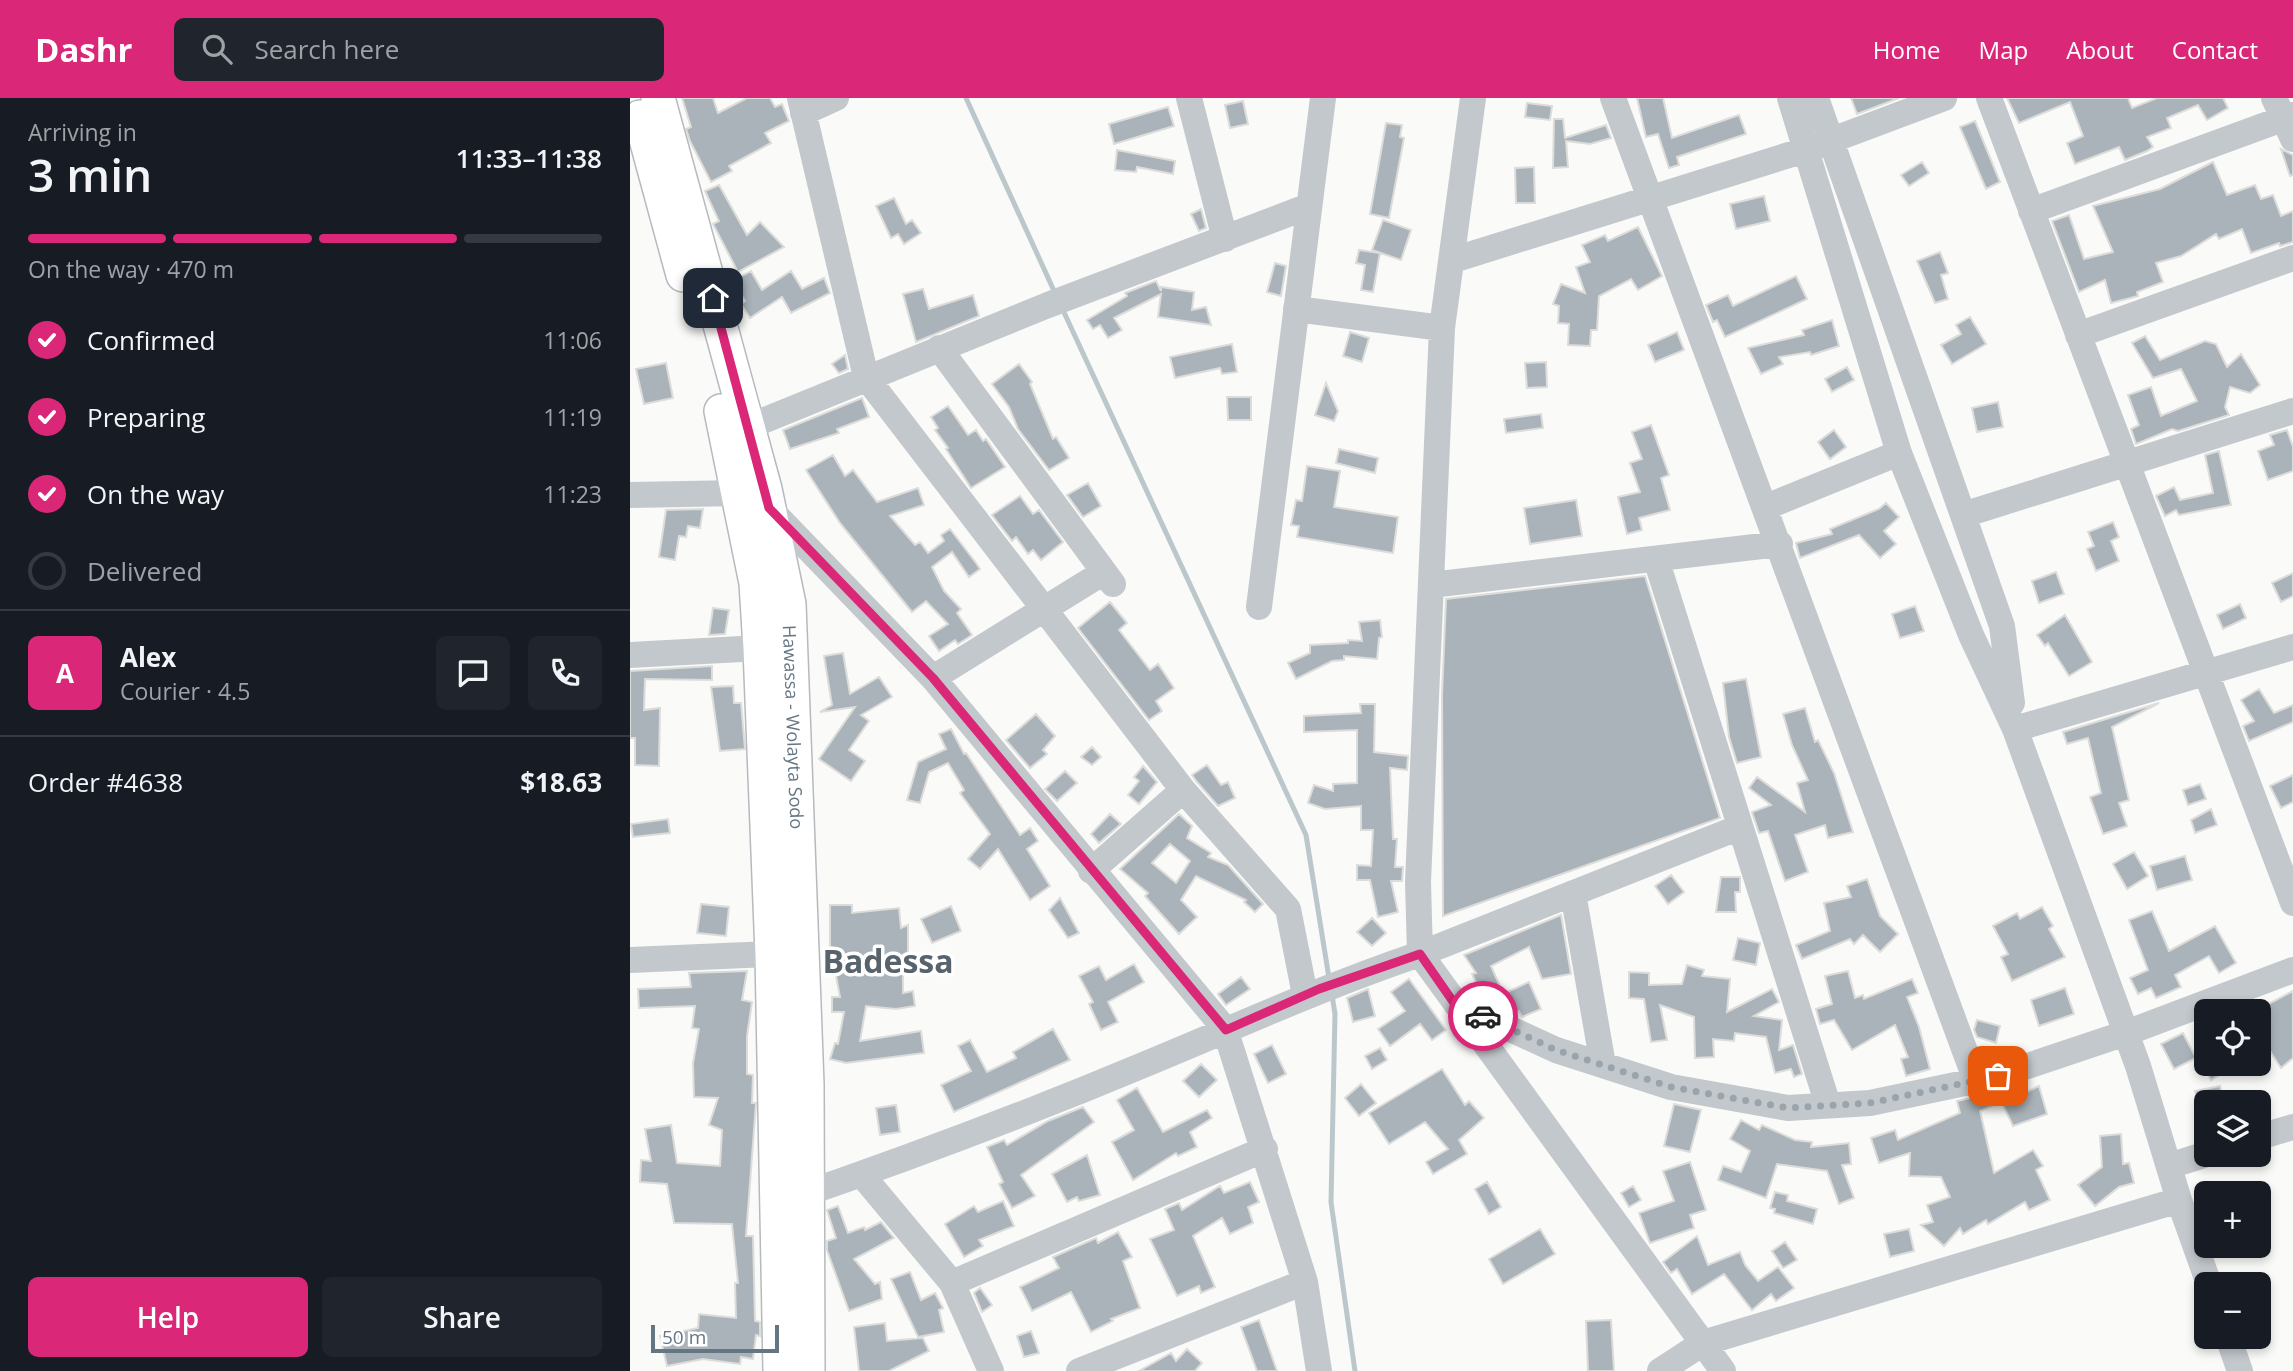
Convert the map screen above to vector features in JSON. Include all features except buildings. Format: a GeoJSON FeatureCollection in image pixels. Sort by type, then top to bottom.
{"type":"FeatureCollection","features":[{"type":"Feature","properties":{"kind":"main road","name":"Hawassa - Wolayta Sodo"},"geometry":{"type":"LineString","coordinates":[[635,98],[738,431],[769,508],[789,604],[807,1084],[792,1198],[780,1371]]}},
{"type":"Feature","properties":{"kind":"main road","name":"Hawassa - Wolayta Sodo"},"geometry":{"type":"LineString","coordinates":[[658,98],[738,431],[740,493],[756,583],[772,954],[808,1371]]}},
{"type":"Feature","properties":{"kind":"street"},"geometry":{"type":"LineString","coordinates":[[836,98],[801,105],[866,377],[1183,790],[1288,909],[1312,992]]}},
{"type":"Feature","properties":{"kind":"street"},"geometry":{"type":"LineString","coordinates":[[1189,98],[1225,239]]}},
{"type":"Feature","properties":{"kind":"street"},"geometry":{"type":"LineString","coordinates":[[1258,607],[1323,98]]}},
{"type":"Feature","properties":{"kind":"street"},"geometry":{"type":"LineString","coordinates":[[1474,98],[1442,328],[1418,882],[1420,954],[1723,1371]]}},
{"type":"Feature","properties":{"kind":"street"},"geometry":{"type":"LineString","coordinates":[[1614,98],[1976,1081]]}},
{"type":"Feature","properties":{"kind":"street"},"geometry":{"type":"LineString","coordinates":[[1790,98],[1819,145],[1963,515],[2002,626],[2015,729]]}},
{"type":"Feature","properties":{"kind":"street"},"geometry":{"type":"LineString","coordinates":[[1816,98],[1819,145],[1899,453],[1971,635],[2015,729],[2126,1033],[2205,1272]]}},
{"type":"Feature","properties":{"kind":"street"},"geometry":{"type":"LineString","coordinates":[[1453,260],[1819,145],[1944,98]]}},
{"type":"Feature","properties":{"kind":"street"},"geometry":{"type":"LineString","coordinates":[[1989,98],[2293,903]]}},
{"type":"Feature","properties":{"kind":"street"},"geometry":{"type":"LineString","coordinates":[[2031,211],[2286,118]]}},
{"type":"Feature","properties":{"kind":"street"},"geometry":{"type":"LineString","coordinates":[[738,431],[939,348],[1309,205]]}},
{"type":"Feature","properties":{"kind":"street"},"geometry":{"type":"LineString","coordinates":[[2078,335],[2293,258]]}},
{"type":"Feature","properties":{"kind":"street"},"geometry":{"type":"LineString","coordinates":[[1296,309],[1442,328]]}},
{"type":"Feature","properties":{"kind":"street"},"geometry":{"type":"LineString","coordinates":[[933,678],[1045,611],[1109,578],[939,348]]}},
{"type":"Feature","properties":{"kind":"street"},"geometry":{"type":"LineString","coordinates":[[1963,515],[2293,411]]}},
{"type":"Feature","properties":{"kind":"street"},"geometry":{"type":"LineString","coordinates":[[1766,507],[1899,453]]}},
{"type":"Feature","properties":{"kind":"street"},"geometry":{"type":"LineString","coordinates":[[630,495],[740,493],[769,508],[933,678],[1226,1030],[1305,1282],[1319,1371]]}},
{"type":"Feature","properties":{"kind":"street"},"geometry":{"type":"LineString","coordinates":[[1431,585],[1780,544]]}},
{"type":"Feature","properties":{"kind":"street"},"geometry":{"type":"LineString","coordinates":[[1656,559],[1828,1105]]}},
{"type":"Feature","properties":{"kind":"street"},"geometry":{"type":"LineString","coordinates":[[630,656],[760,648]]}},
{"type":"Feature","properties":{"kind":"street"},"geometry":{"type":"LineString","coordinates":[[2015,729],[2293,648]]}},
{"type":"Feature","properties":{"kind":"street"},"geometry":{"type":"LineString","coordinates":[[1091,871],[1183,790]]}},
{"type":"Feature","properties":{"kind":"street"},"geometry":{"type":"LineString","coordinates":[[792,1198],[862,1175],[1226,1030],[1312,992],[1420,954],[1740,827]]}},
{"type":"Feature","properties":{"kind":"street"},"geometry":{"type":"LineString","coordinates":[[1573,893],[1603,1065]]}},
{"type":"Feature","properties":{"kind":"street"},"geometry":{"type":"LineString","coordinates":[[630,960],[772,954]]}},
{"type":"Feature","properties":{"kind":"street"},"geometry":{"type":"LineString","coordinates":[[1454,1003],[1556,1050],[1671,1087],[1788,1108],[1870,1103],[1976,1081],[2126,1033],[2293,970]]}},
{"type":"Feature","properties":{"kind":"street"},"geometry":{"type":"LineString","coordinates":[[2271,1133],[2293,1127]]}},
{"type":"Feature","properties":{"kind":"street"},"geometry":{"type":"LineString","coordinates":[[952,1283],[1265,1149]]}},
{"type":"Feature","properties":{"kind":"street"},"geometry":{"type":"LineString","coordinates":[[2169,1166],[2194,1158]]}},
{"type":"Feature","properties":{"kind":"street"},"geometry":{"type":"LineString","coordinates":[[862,1175],[952,1283],[991,1371]]}},
{"type":"Feature","properties":{"kind":"street"},"geometry":{"type":"LineString","coordinates":[[1660,1371],[1703,1343],[2179,1200]]}},
{"type":"Feature","properties":{"kind":"street"},"geometry":{"type":"LineString","coordinates":[[1079,1371],[1305,1282]]}},
{"type":"Feature","properties":{"kind":"street"},"geometry":{"type":"LineString","coordinates":[[2232,1349],[2240,1371]]}},
{"type":"Feature","properties":{"kind":"waterway"},"geometry":{"type":"LineString","coordinates":[[966,98],[1055,293]]}},
{"type":"Feature","properties":{"kind":"waterway"},"geometry":{"type":"LineString","coordinates":[[1062,308],[1306,835],[1329,978]]}},
{"type":"Feature","properties":{"kind":"waterway"},"geometry":{"type":"LineString","coordinates":[[1332,995],[1335,1014],[1331,1202],[1355,1371]]}},
{"type":"Feature","properties":{"kind":"way so far"},"geometry":{"type":"LineString","coordinates":[[1483,1016],[1556,1050],[1671,1087],[1788,1108],[1870,1103],[1998,1076]]}},
{"type":"Feature","properties":{"kind":"district","name":"Badessa"},"geometry":{"type":"Point","coordinates":[888,960]}},
{"type":"Feature","properties":{"kind":"route"},"geometry":{"type":"LineString","coordinates":[[713,298],[769,508],[933,678],[1226,1030],[1319,989],[1420,954],[1454,1003],[1483,1016]]}}]}
